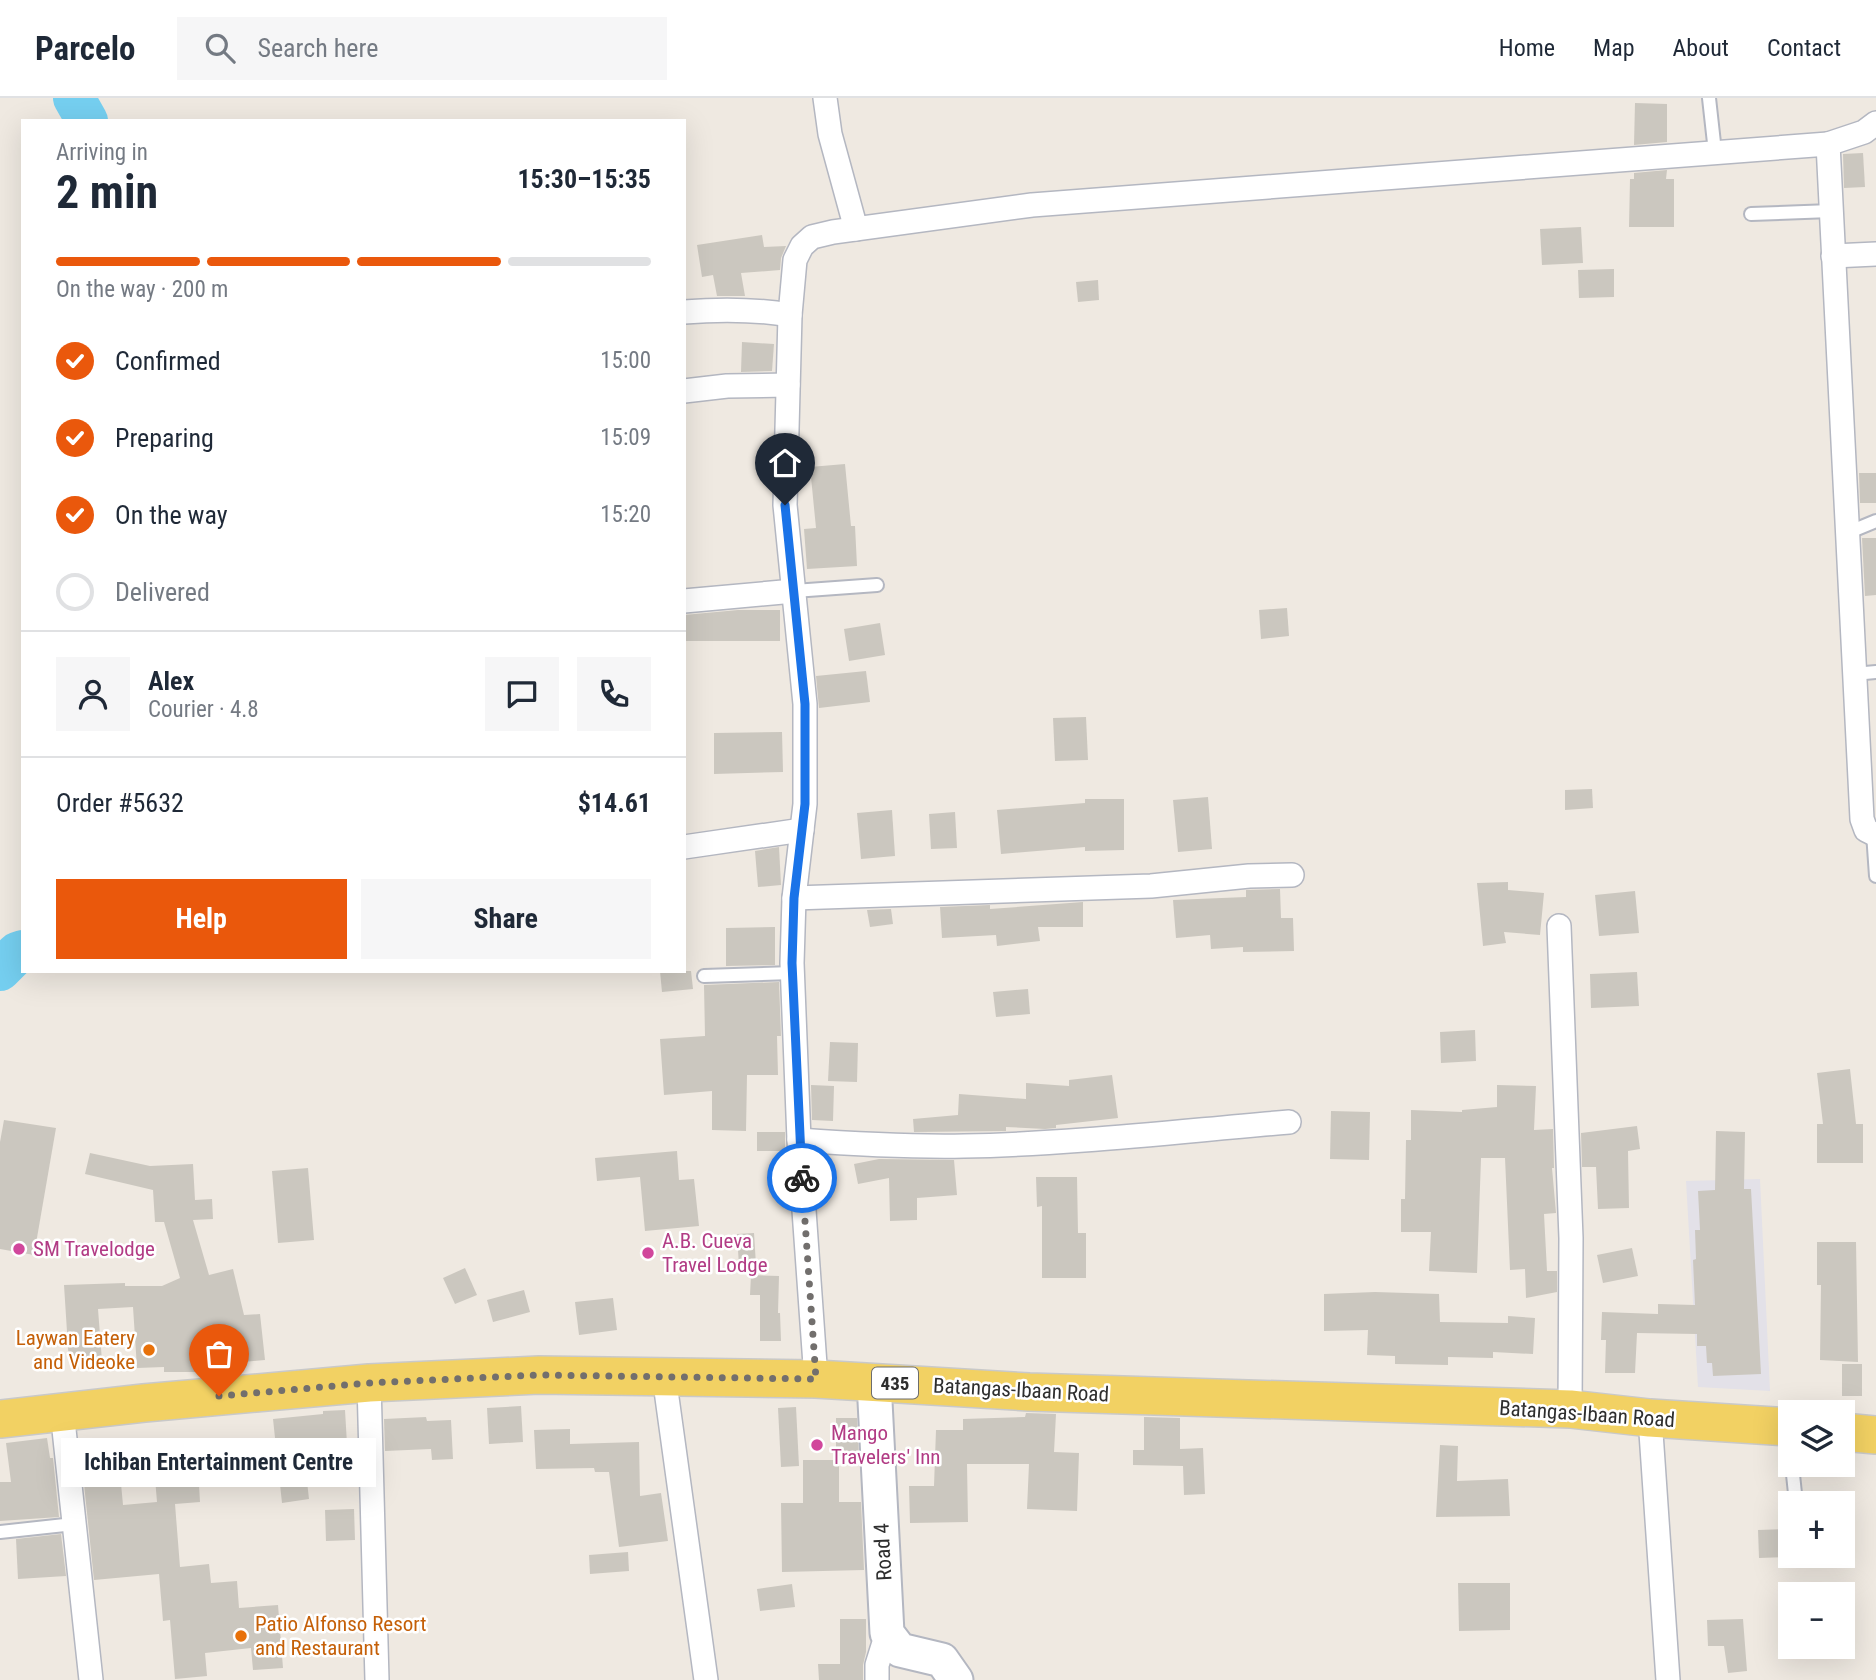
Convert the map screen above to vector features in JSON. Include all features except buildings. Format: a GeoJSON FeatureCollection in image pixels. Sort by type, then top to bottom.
{"type":"FeatureCollection","features":[{"type":"Feature","properties":{"kind":"main road","name":"Batangas-Ibaan Road"},"geometry":{"type":"LineString","coordinates":[[0,1419],[369,1383],[538,1375],[664,1376],[816,1379],[1029,1391],[1570,1409],[1778,1435]]}},
{"type":"Feature","properties":{"kind":"main road"},"geometry":{"type":"LineString","coordinates":[[1855,1433],[1876,1435]]}},
{"type":"Feature","properties":{"kind":"street"},"geometry":{"type":"LineString","coordinates":[[825,98],[830,134],[856,229]]}},
{"type":"Feature","properties":{"kind":"street"},"geometry":{"type":"LineString","coordinates":[[816,1379],[799,1140],[792,972],[794,898],[805,804],[805,704],[785,505],[790,315],[795,260],[802,246],[813,237],[856,229],[1031,205],[1828,144],[1864,132],[1876,123]]}},
{"type":"Feature","properties":{"kind":"street"},"geometry":{"type":"LineString","coordinates":[[1828,144],[1847,533],[1865,673],[1862,819],[1866,830],[1874,834]]}},
{"type":"Feature","properties":{"kind":"street"},"geometry":{"type":"LineString","coordinates":[[1833,256],[1876,254]]}},
{"type":"Feature","properties":{"kind":"street"},"geometry":{"type":"LineString","coordinates":[[686,312],[758,310],[790,315]]}},
{"type":"Feature","properties":{"kind":"street"},"geometry":{"type":"LineString","coordinates":[[686,391],[788,384]]}},
{"type":"Feature","properties":{"kind":"street"},"geometry":{"type":"LineString","coordinates":[[686,601],[794,591]]}},
{"type":"Feature","properties":{"kind":"street"},"geometry":{"type":"LineString","coordinates":[[686,847],[802,831]]}},
{"type":"Feature","properties":{"kind":"street"},"geometry":{"type":"LineString","coordinates":[[794,898],[1152,886],[1250,876],[1292,875]]}},
{"type":"Feature","properties":{"kind":"street"},"geometry":{"type":"LineString","coordinates":[[1559,926],[1571,1238],[1570,1409]]}},
{"type":"Feature","properties":{"kind":"street"},"geometry":{"type":"LineString","coordinates":[[799,1140],[887,1146],[966,1146],[1090,1139],[1289,1122]]}},
{"type":"Feature","properties":{"kind":"street"},"geometry":{"type":"LineString","coordinates":[[664,1376],[706,1680]]}},
{"type":"Feature","properties":{"kind":"street","name":"Road 4"},"geometry":{"type":"LineString","coordinates":[[874,1382],[887,1633]]}},
{"type":"Feature","properties":{"kind":"street"},"geometry":{"type":"LineString","coordinates":[[369,1383],[377,1680]]}},
{"type":"Feature","properties":{"kind":"street"},"geometry":{"type":"LineString","coordinates":[[62,1411],[91,1680]]}},
{"type":"Feature","properties":{"kind":"street"},"geometry":{"type":"LineString","coordinates":[[1650,1419],[1668,1680]]}},
{"type":"Feature","properties":{"kind":"street"},"geometry":{"type":"LineString","coordinates":[[877,1680],[877,1665],[887,1633]]}},
{"type":"Feature","properties":{"kind":"street"},"geometry":{"type":"LineString","coordinates":[[887,1633],[900,1650],[942,1660],[956,1680]]}},
{"type":"Feature","properties":{"kind":"lane"},"geometry":{"type":"LineString","coordinates":[[1709,98],[1715,152]]}},
{"type":"Feature","properties":{"kind":"lane"},"geometry":{"type":"LineString","coordinates":[[1751,214],[1831,211]]}},
{"type":"Feature","properties":{"kind":"lane"},"geometry":{"type":"LineString","coordinates":[[1847,533],[1876,521]]}},
{"type":"Feature","properties":{"kind":"lane"},"geometry":{"type":"LineString","coordinates":[[794,591],[877,585]]}},
{"type":"Feature","properties":{"kind":"lane"},"geometry":{"type":"LineString","coordinates":[[1874,834],[1876,876]]}},
{"type":"Feature","properties":{"kind":"lane"},"geometry":{"type":"LineString","coordinates":[[704,976],[792,972]]}},
{"type":"Feature","properties":{"kind":"lane"},"geometry":{"type":"LineString","coordinates":[[0,1532],[74,1524]]}},
{"type":"Feature","properties":{"kind":"shaded area"},"geometry":{"type":"Polygon","coordinates":[[[1760,1179],[1770,1391],[1698,1387],[1686,1181],[1760,1179]]]}},
{"type":"Feature","properties":{"kind":"waterway"},"geometry":{"type":"LineString","coordinates":[[74,98],[86,119]]}},
{"type":"Feature","properties":{"kind":"waterway"},"geometry":{"type":"LineString","coordinates":[[0,970],[21,952]]}},
{"type":"Feature","properties":{"kind":"way so far"},"geometry":{"type":"LineString","coordinates":[[219,1396],[369,1383],[538,1375],[816,1379],[802,1178]]}},
{"type":"Feature","properties":{"kind":"place","name":"SM Travelodge"},"geometry":{"type":"Point","coordinates":[19,1249]}},
{"type":"Feature","properties":{"kind":"place","name":"A.B. Cueva Travel Lodge"},"geometry":{"type":"Point","coordinates":[648,1253]}},
{"type":"Feature","properties":{"kind":"place","name":"Laywan Eatery and Videoke"},"geometry":{"type":"Point","coordinates":[149,1350]}},
{"type":"Feature","properties":{"kind":"place","name":"Ichiban Entertainment Centre"},"geometry":{"type":"Point","coordinates":[219,1396]}},
{"type":"Feature","properties":{"kind":"place","name":"Mango Travelers' Inn"},"geometry":{"type":"Point","coordinates":[817,1445]}},
{"type":"Feature","properties":{"kind":"place","name":"Patio Alfonso Resort and Restaurant"},"geometry":{"type":"Point","coordinates":[241,1636]}},
{"type":"Feature","properties":{"kind":"route"},"geometry":{"type":"LineString","coordinates":[[785,505],[805,704],[805,804],[794,898],[792,963],[802,1178]]}}]}
